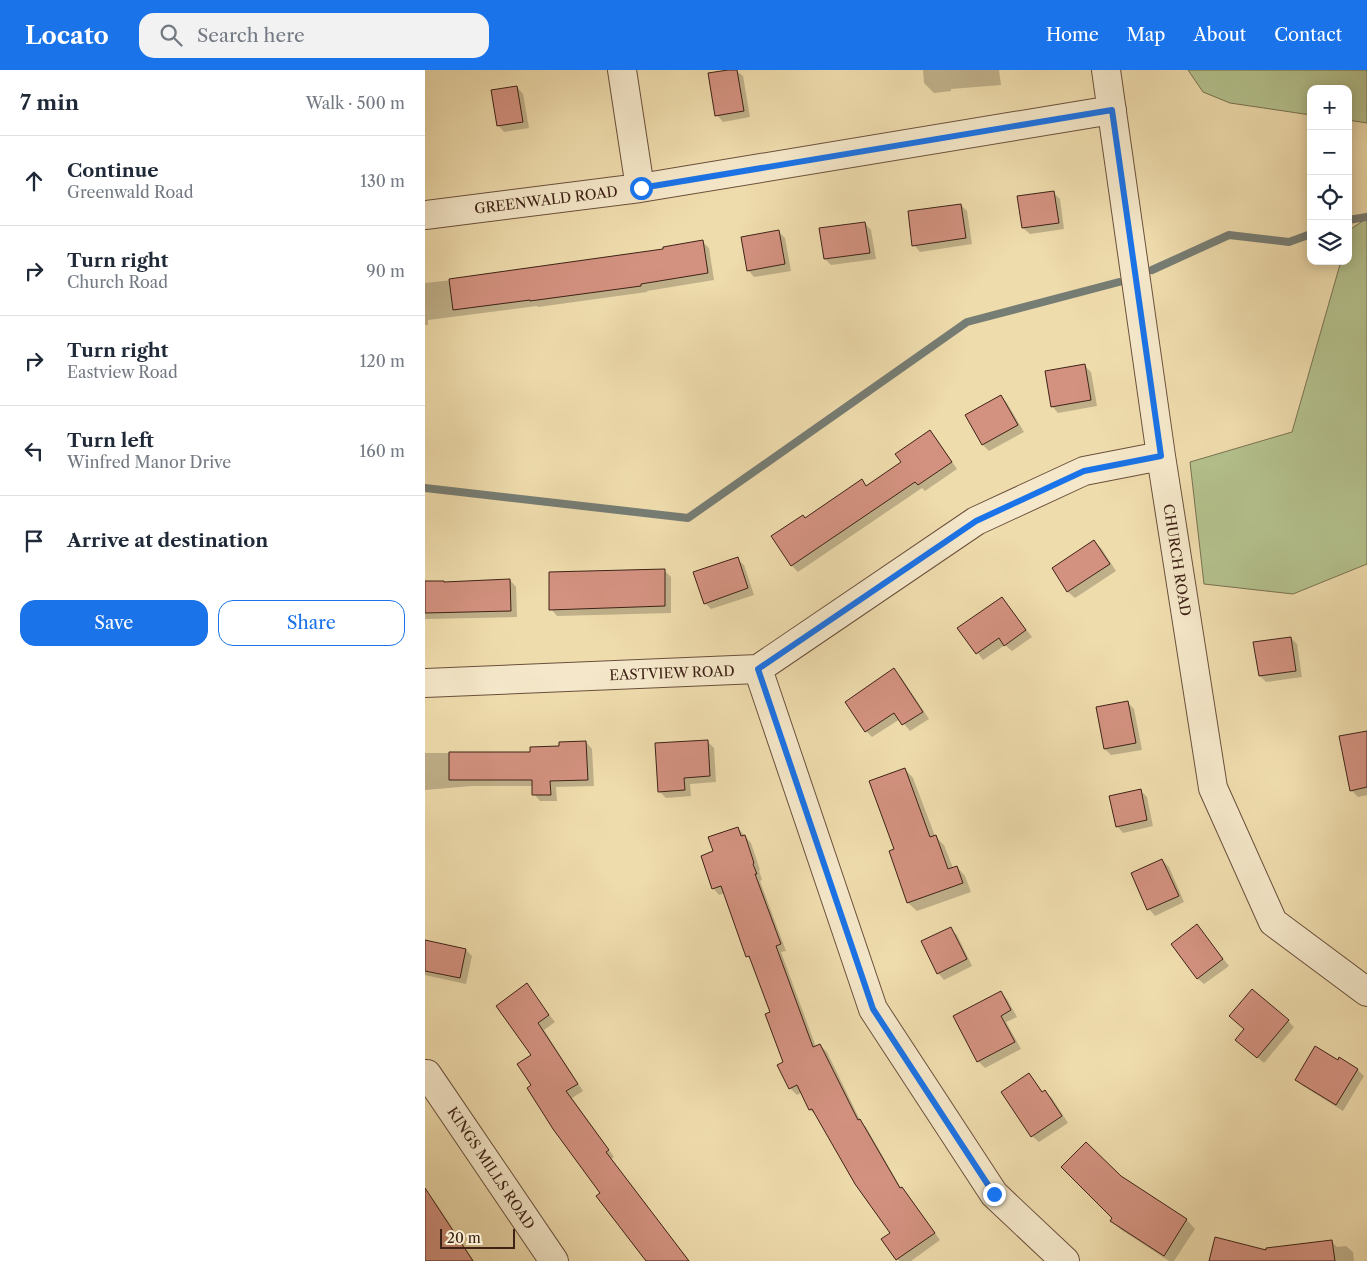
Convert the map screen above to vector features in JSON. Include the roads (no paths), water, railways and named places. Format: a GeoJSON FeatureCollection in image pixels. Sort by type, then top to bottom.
{"type":"FeatureCollection","features":[{"type":"Feature","properties":{"kind":"street"},"geometry":{"type":"LineString","coordinates":[[622,70],[641,188]]}},
{"type":"Feature","properties":{"kind":"street","name":"CHURCH ROAD"},"geometry":{"type":"LineString","coordinates":[[1106,70],[1161,456],[1213,788],[1273,922],[1367,992]]}},
{"type":"Feature","properties":{"kind":"street","name":"GREENWALD ROAD"},"geometry":{"type":"LineString","coordinates":[[425,215],[641,188],[1112,110]]}},
{"type":"Feature","properties":{"kind":"street"},"geometry":{"type":"LineString","coordinates":[[1065,1261],[994,1194],[873,1009],[758,669],[976,521],[1084,471],[1161,456]]}},
{"type":"Feature","properties":{"kind":"street","name":"EASTVIEW ROAD"},"geometry":{"type":"LineString","coordinates":[[425,683],[758,669]]}},
{"type":"Feature","properties":{"kind":"street","name":"KINGS MILLS ROAD"},"geometry":{"type":"LineString","coordinates":[[427,1074],[554,1261]]}},
{"type":"Feature","properties":{"kind":"waterway"},"geometry":{"type":"LineString","coordinates":[[1352,219],[1367,217]]}},
{"type":"Feature","properties":{"kind":"waterway"},"geometry":{"type":"LineString","coordinates":[[1152,270],[1229,235],[1289,242],[1307,235]]}},
{"type":"Feature","properties":{"kind":"waterway"},"geometry":{"type":"LineString","coordinates":[[425,488],[688,518],[967,322],[1119,282]]}}]}
